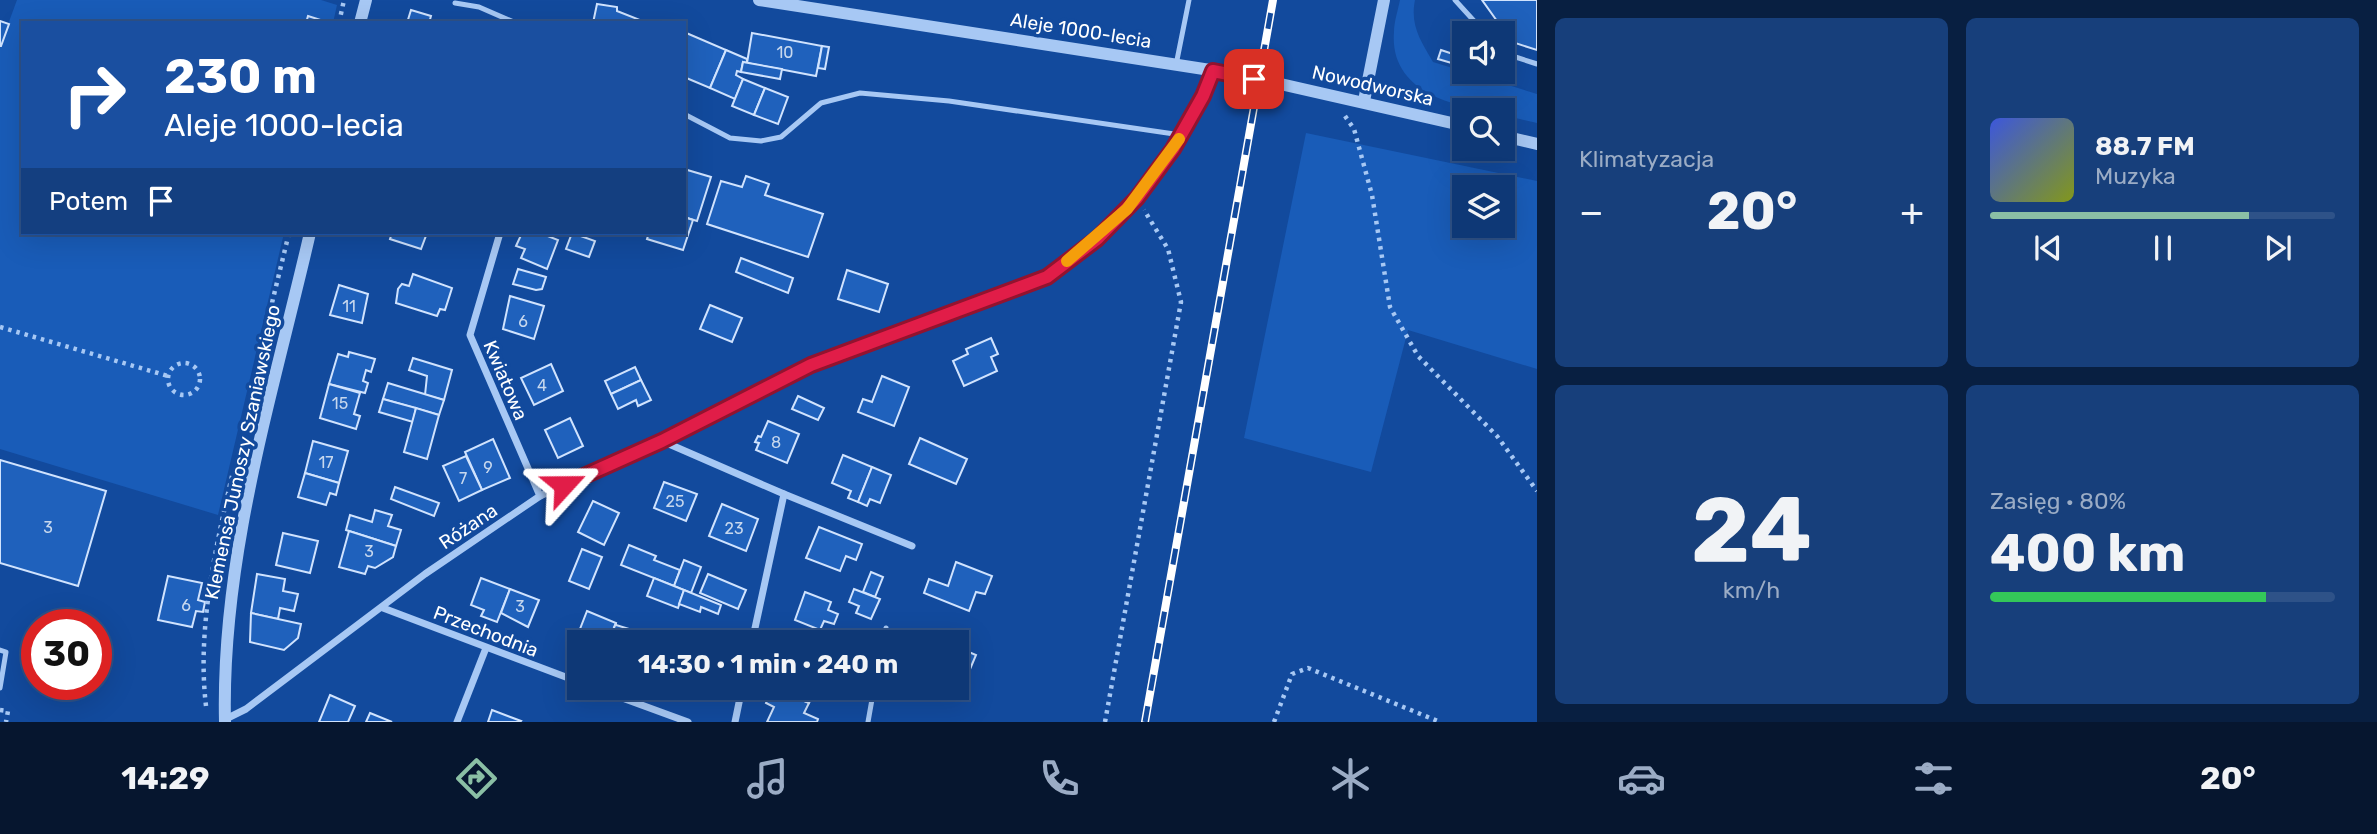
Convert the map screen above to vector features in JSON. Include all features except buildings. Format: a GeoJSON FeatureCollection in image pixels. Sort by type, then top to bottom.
{"type":"FeatureCollection","features":[{"type":"Feature","properties":{"kind":"street"},"geometry":{"type":"LineString","coordinates":[[361,21],[366,0]]}},
{"type":"Feature","properties":{"kind":"street","name":"Aleje 1000-lecia"},"geometry":{"type":"LineString","coordinates":[[759,0],[1176,65],[1273,83]]}},
{"type":"Feature","properties":{"kind":"street"},"geometry":{"type":"LineString","coordinates":[[1364,102],[1384,0]]}},
{"type":"Feature","properties":{"kind":"street","name":"Różana"},"geometry":{"type":"LineString","coordinates":[[225,721],[246,709],[425,574],[540,496],[662,441],[836,354],[1047,277],[1097,239],[1137,198],[1181,135],[1203,96],[1213,71]]}},
{"type":"Feature","properties":{"kind":"street","name":"Nowodworska"},"geometry":{"type":"LineString","coordinates":[[1273,83],[1452,123]]}},
{"type":"Feature","properties":{"kind":"street"},"geometry":{"type":"LineString","coordinates":[[1515,139],[1537,144]]}},
{"type":"Feature","properties":{"kind":"street","name":"Klemensa Junoszy Szaniawskiego"},"geometry":{"type":"LineString","coordinates":[[225,721],[225,640],[235,562],[310,235]]}},
{"type":"Feature","properties":{"kind":"street","name":"Kwiatowa"},"geometry":{"type":"LineString","coordinates":[[499,235],[470,335],[540,496]]}},
{"type":"Feature","properties":{"kind":"street"},"geometry":{"type":"LineString","coordinates":[[662,441],[912,546]]}},
{"type":"Feature","properties":{"kind":"street"},"geometry":{"type":"LineString","coordinates":[[755,630],[784,494]]}},
{"type":"Feature","properties":{"kind":"street","name":"Przechodnia"},"geometry":{"type":"LineString","coordinates":[[383,608],[567,678]]}},
{"type":"Feature","properties":{"kind":"street"},"geometry":{"type":"LineString","coordinates":[[457,722],[486,648]]}},
{"type":"Feature","properties":{"kind":"street"},"geometry":{"type":"LineString","coordinates":[[628,700],[688,722]]}},
{"type":"Feature","properties":{"kind":"street"},"geometry":{"type":"LineString","coordinates":[[735,722],[740,700]]}},
{"type":"Feature","properties":{"kind":"lane"},"geometry":{"type":"LineString","coordinates":[[1176,65],[1189,0]]}},
{"type":"Feature","properties":{"kind":"lane"},"geometry":{"type":"LineString","coordinates":[[1455,0],[1474,21]]}},
{"type":"Feature","properties":{"kind":"lane"},"geometry":{"type":"LineString","coordinates":[[455,3],[479,6],[512,21]]}},
{"type":"Feature","properties":{"kind":"lane"},"geometry":{"type":"LineString","coordinates":[[1515,57],[1537,64]]}},
{"type":"Feature","properties":{"kind":"lane"},"geometry":{"type":"LineString","coordinates":[[686,115],[730,138],[761,141],[781,137],[821,103],[860,93],[948,101],[1181,135]]}},
{"type":"Feature","properties":{"kind":"lane"},"geometry":{"type":"LineString","coordinates":[[0,650],[6,652],[0,688]]}},
{"type":"Feature","properties":{"kind":"lane"},"geometry":{"type":"LineString","coordinates":[[868,722],[872,700]]}},
{"type":"Feature","properties":{"kind":"path"},"geometry":{"type":"LineString","coordinates":[[339,21],[344,0]]}},
{"type":"Feature","properties":{"kind":"path"},"geometry":{"type":"LineString","coordinates":[[1345,116],[1354,129],[1372,195],[1390,307],[1418,356],[1497,436],[1537,491]]}},
{"type":"Feature","properties":{"kind":"path"},"geometry":{"type":"LineString","coordinates":[[1105,722],[1181,302],[1168,249],[1137,198]]}},
{"type":"Feature","properties":{"kind":"path"},"geometry":{"type":"LineString","coordinates":[[0,327],[168,376]]}},
{"type":"Feature","properties":{"kind":"path"},"geometry":{"type":"LineString","coordinates":[[188,364],[197,370],[199,385],[192,393],[177,394],[170,387],[168,376],[173,367],[188,364]]}},
{"type":"Feature","properties":{"kind":"path"},"geometry":{"type":"LineString","coordinates":[[1275,722],[1292,674],[1308,668],[1440,722]]}},
{"type":"Feature","properties":{"kind":"path"},"geometry":{"type":"LineString","coordinates":[[0,710],[8,711],[6,722]]}},
{"type":"Feature","properties":{"kind":"shaded area"},"geometry":{"type":"Polygon","coordinates":[[[17,0],[321,0],[337,5],[333,21],[21,21],[21,235],[284,235],[218,515],[0,449],[0,46],[17,0]]]}},
{"type":"Feature","properties":{"kind":"shaded area"},"geometry":{"type":"Polygon","coordinates":[[[1400,0],[1415,0],[1415,25],[1420,39],[1433,62],[1452,68],[1452,84],[1504,84],[1537,94],[1537,123],[1515,118],[1515,98],[1452,98],[1452,102],[1429,93],[1414,83],[1402,70],[1395,53],[1394,28],[1400,0]]]}},
{"type":"Feature","properties":{"kind":"shaded area"},"geometry":{"type":"Polygon","coordinates":[[[1306,133],[1508,175],[1452,175],[1452,238],[1515,238],[1515,176],[1537,181],[1537,369],[1408,330],[1371,472],[1244,438],[1306,133]]]}},
{"type":"Feature","properties":{"kind":"railway"},"geometry":{"type":"LineString","coordinates":[[1145,722],[1273,0]]}},
{"type":"Feature","properties":{"kind":"slow traffic"},"geometry":{"type":"LineString","coordinates":[[1067,261],[1117,220],[1137,198],[1179,139]]}},
{"type":"Feature","properties":{"kind":"route"},"geometry":{"type":"LineString","coordinates":[[564,485],[662,441],[811,365],[1047,277],[1097,239],[1137,198],[1173,149],[1203,96],[1213,71],[1254,79]]}}]}
